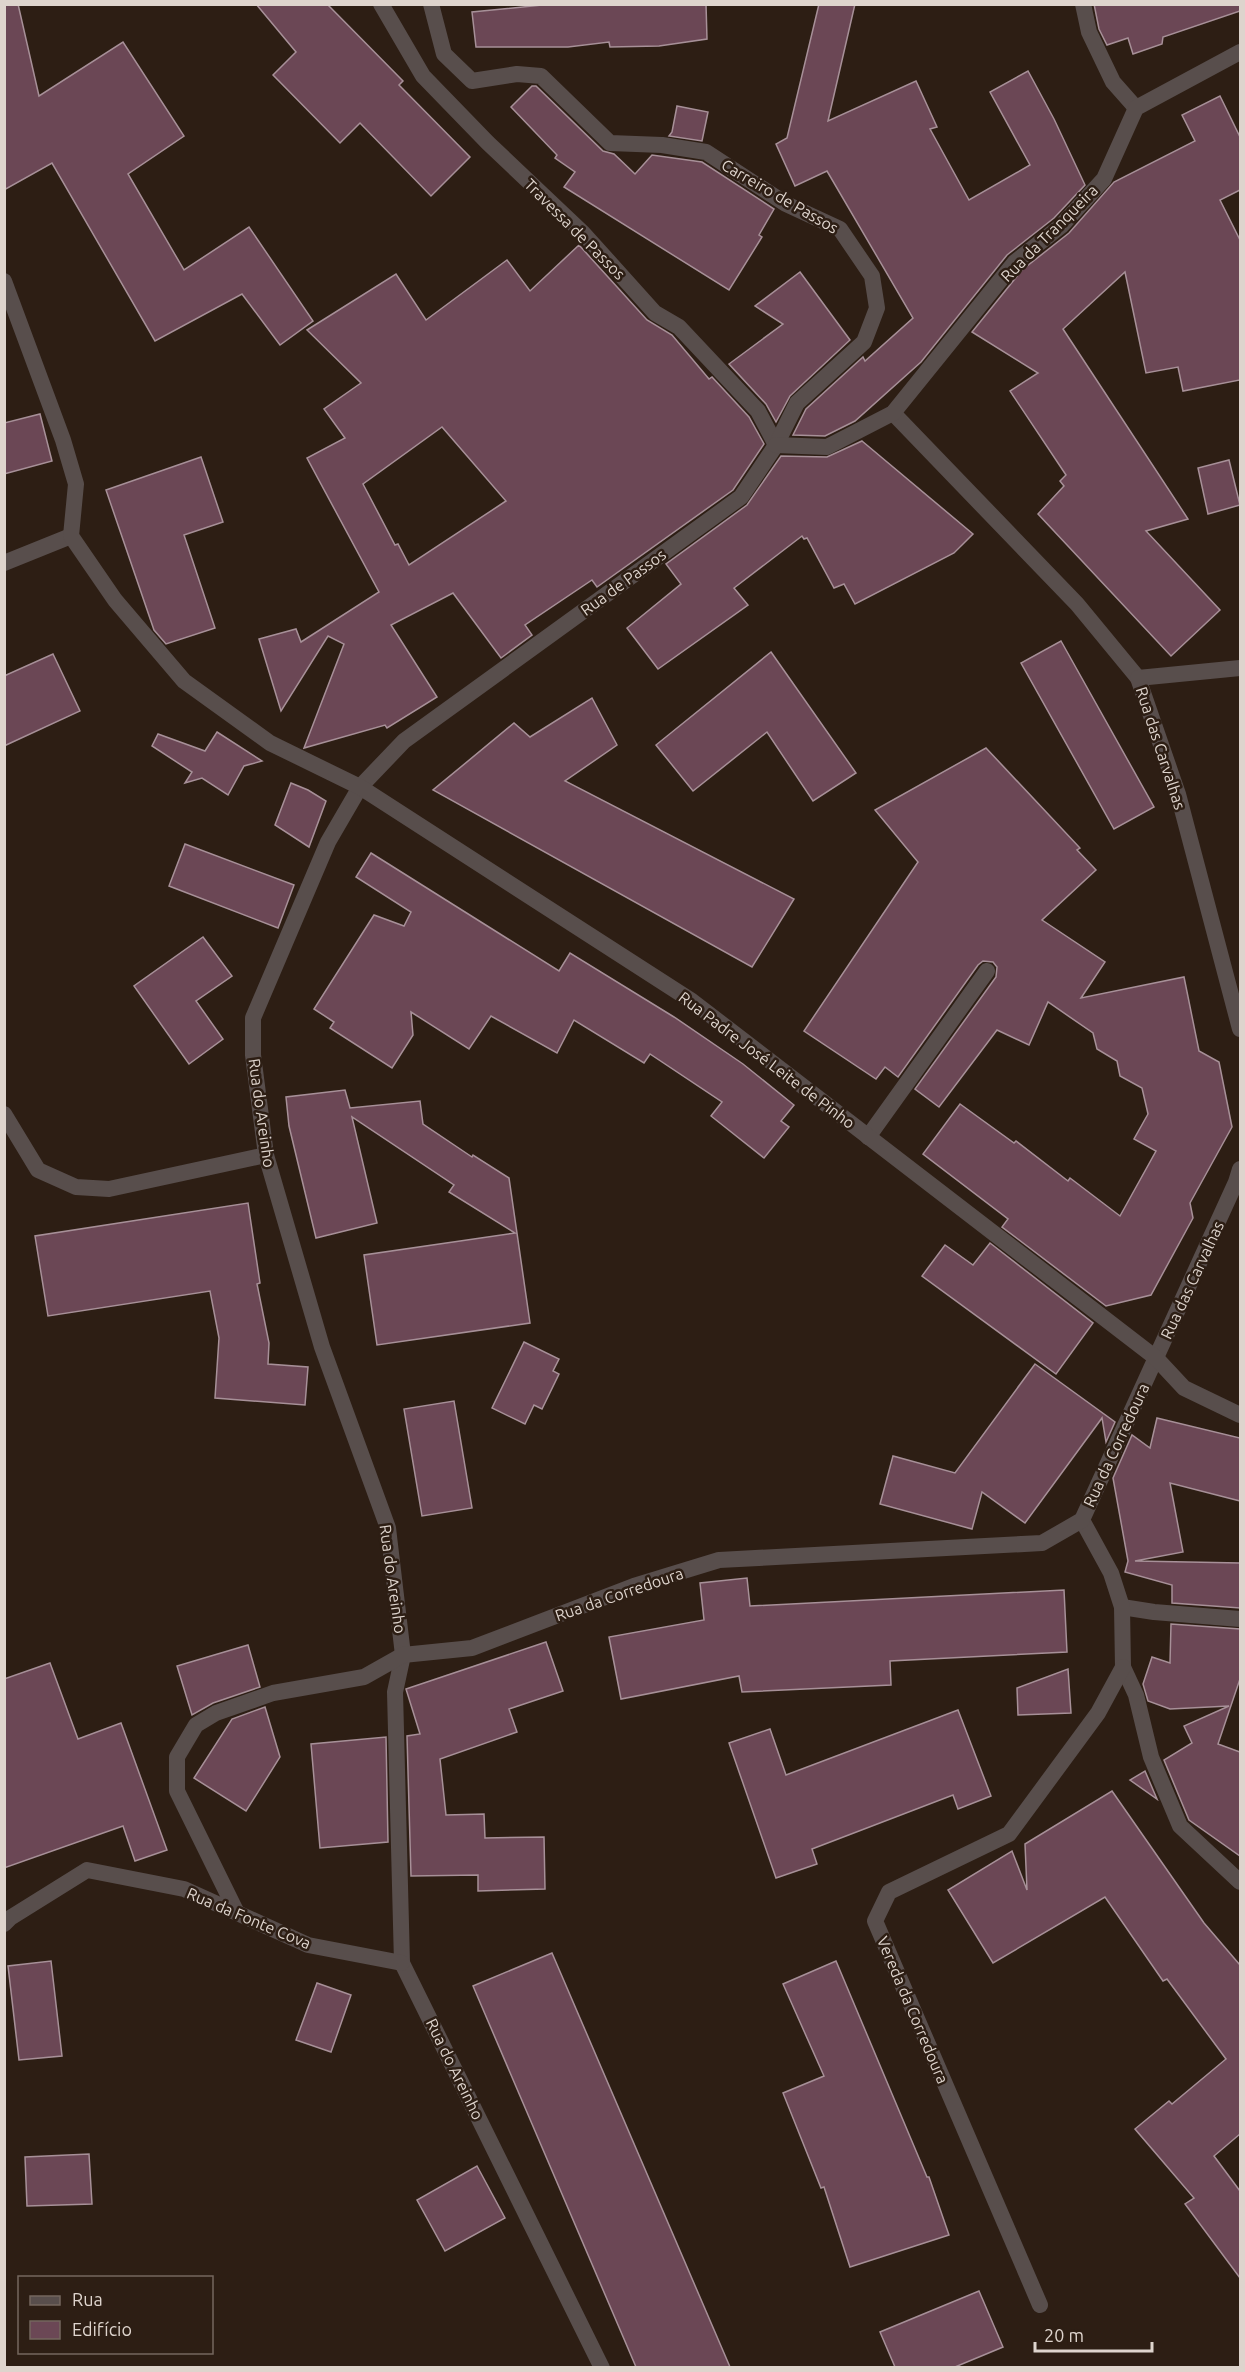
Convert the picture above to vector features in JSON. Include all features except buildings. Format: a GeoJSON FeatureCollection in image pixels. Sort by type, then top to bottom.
{"type":"FeatureCollection","features":[{"type":"Feature","properties":{"kind":"street","name":"Travessa de Passos"},"geometry":{"type":"LineString","coordinates":[[381,4],[423,76],[488,143],[583,233],[655,313],[679,327],[758,411],[776,445]]}},
{"type":"Feature","properties":{"kind":"street","name":"Carreiro de Passos"},"geometry":{"type":"LineString","coordinates":[[431,4],[444,54],[472,81],[517,74],[541,76],[610,143],[662,145],[706,152],[786,204],[840,229],[872,276],[877,308],[864,342],[797,403],[776,445]]}},
{"type":"Feature","properties":{"kind":"street"},"geometry":{"type":"LineString","coordinates":[[1083,4],[1089,32],[1113,82],[1136,108],[1240,52]]}},
{"type":"Feature","properties":{"kind":"street","name":"Rua da Tranqueira"},"geometry":{"type":"LineString","coordinates":[[893,413],[1015,262],[1061,226],[1104,178],[1136,108]]}},
{"type":"Feature","properties":{"kind":"street"},"geometry":{"type":"LineString","coordinates":[[4,281],[63,440],[76,484],[71,536],[4,563]]}},
{"type":"Feature","properties":{"kind":"street"},"geometry":{"type":"LineString","coordinates":[[776,445],[827,447],[893,413]]}},
{"type":"Feature","properties":{"kind":"street","name":"Rua das Carvalhas"},"geometry":{"type":"LineString","coordinates":[[893,413],[1077,604],[1138,678],[1178,794],[1240,1029]]}},
{"type":"Feature","properties":{"kind":"street","name":"Rua de Passos"},"geometry":{"type":"LineString","coordinates":[[360,787],[404,741],[741,497],[776,445]]}},
{"type":"Feature","properties":{"kind":"street","name":"Rua Padre José Leite de Pinho"},"geometry":{"type":"LineString","coordinates":[[71,536],[116,600],[184,681],[270,743],[360,787],[692,1002],[1156,1358],[1184,1388],[1240,1415]]}},
{"type":"Feature","properties":{"kind":"street"},"geometry":{"type":"LineString","coordinates":[[1138,678],[1240,668]]}},
{"type":"Feature","properties":{"kind":"street","name":"Rua do Areinho"},"geometry":{"type":"LineString","coordinates":[[360,787],[328,842],[253,1018],[253,1055],[266,1155],[322,1347],[388,1528],[403,1655],[395,1692],[402,1963],[603,2367]]}},
{"type":"Feature","properties":{"kind":"street"},"geometry":{"type":"LineString","coordinates":[[868,1137],[987,971]]}},
{"type":"Feature","properties":{"kind":"street"},"geometry":{"type":"LineString","coordinates":[[4,1114],[38,1170],[76,1187],[109,1189],[266,1155]]}},
{"type":"Feature","properties":{"kind":"street","name":"Rua das Carvalhas"},"geometry":{"type":"LineString","coordinates":[[1156,1358],[1240,1169]]}},
{"type":"Feature","properties":{"kind":"street","name":"Rua da Corredoura"},"geometry":{"type":"LineString","coordinates":[[237,1913],[177,1791],[177,1756],[196,1725],[216,1713],[273,1693],[364,1677],[403,1655],[472,1648],[634,1586],[719,1560],[1042,1543],[1082,1520],[1156,1358]]}},
{"type":"Feature","properties":{"kind":"street"},"geometry":{"type":"LineString","coordinates":[[1082,1520],[1111,1573],[1122,1607],[1123,1667],[1136,1695],[1151,1757],[1180,1826],[1240,1882]]}},
{"type":"Feature","properties":{"kind":"street"},"geometry":{"type":"LineString","coordinates":[[1122,1607],[1240,1619]]}},
{"type":"Feature","properties":{"kind":"street","name":"Vereda da Corredoura"},"geometry":{"type":"LineString","coordinates":[[1040,2306],[875,1921],[889,1892],[1009,1834],[1098,1713],[1123,1667]]}},
{"type":"Feature","properties":{"kind":"street","name":"Rua da Fonte Cova"},"geometry":{"type":"LineString","coordinates":[[4,1924],[87,1870],[184,1889],[308,1945],[402,1963]]}}]}
